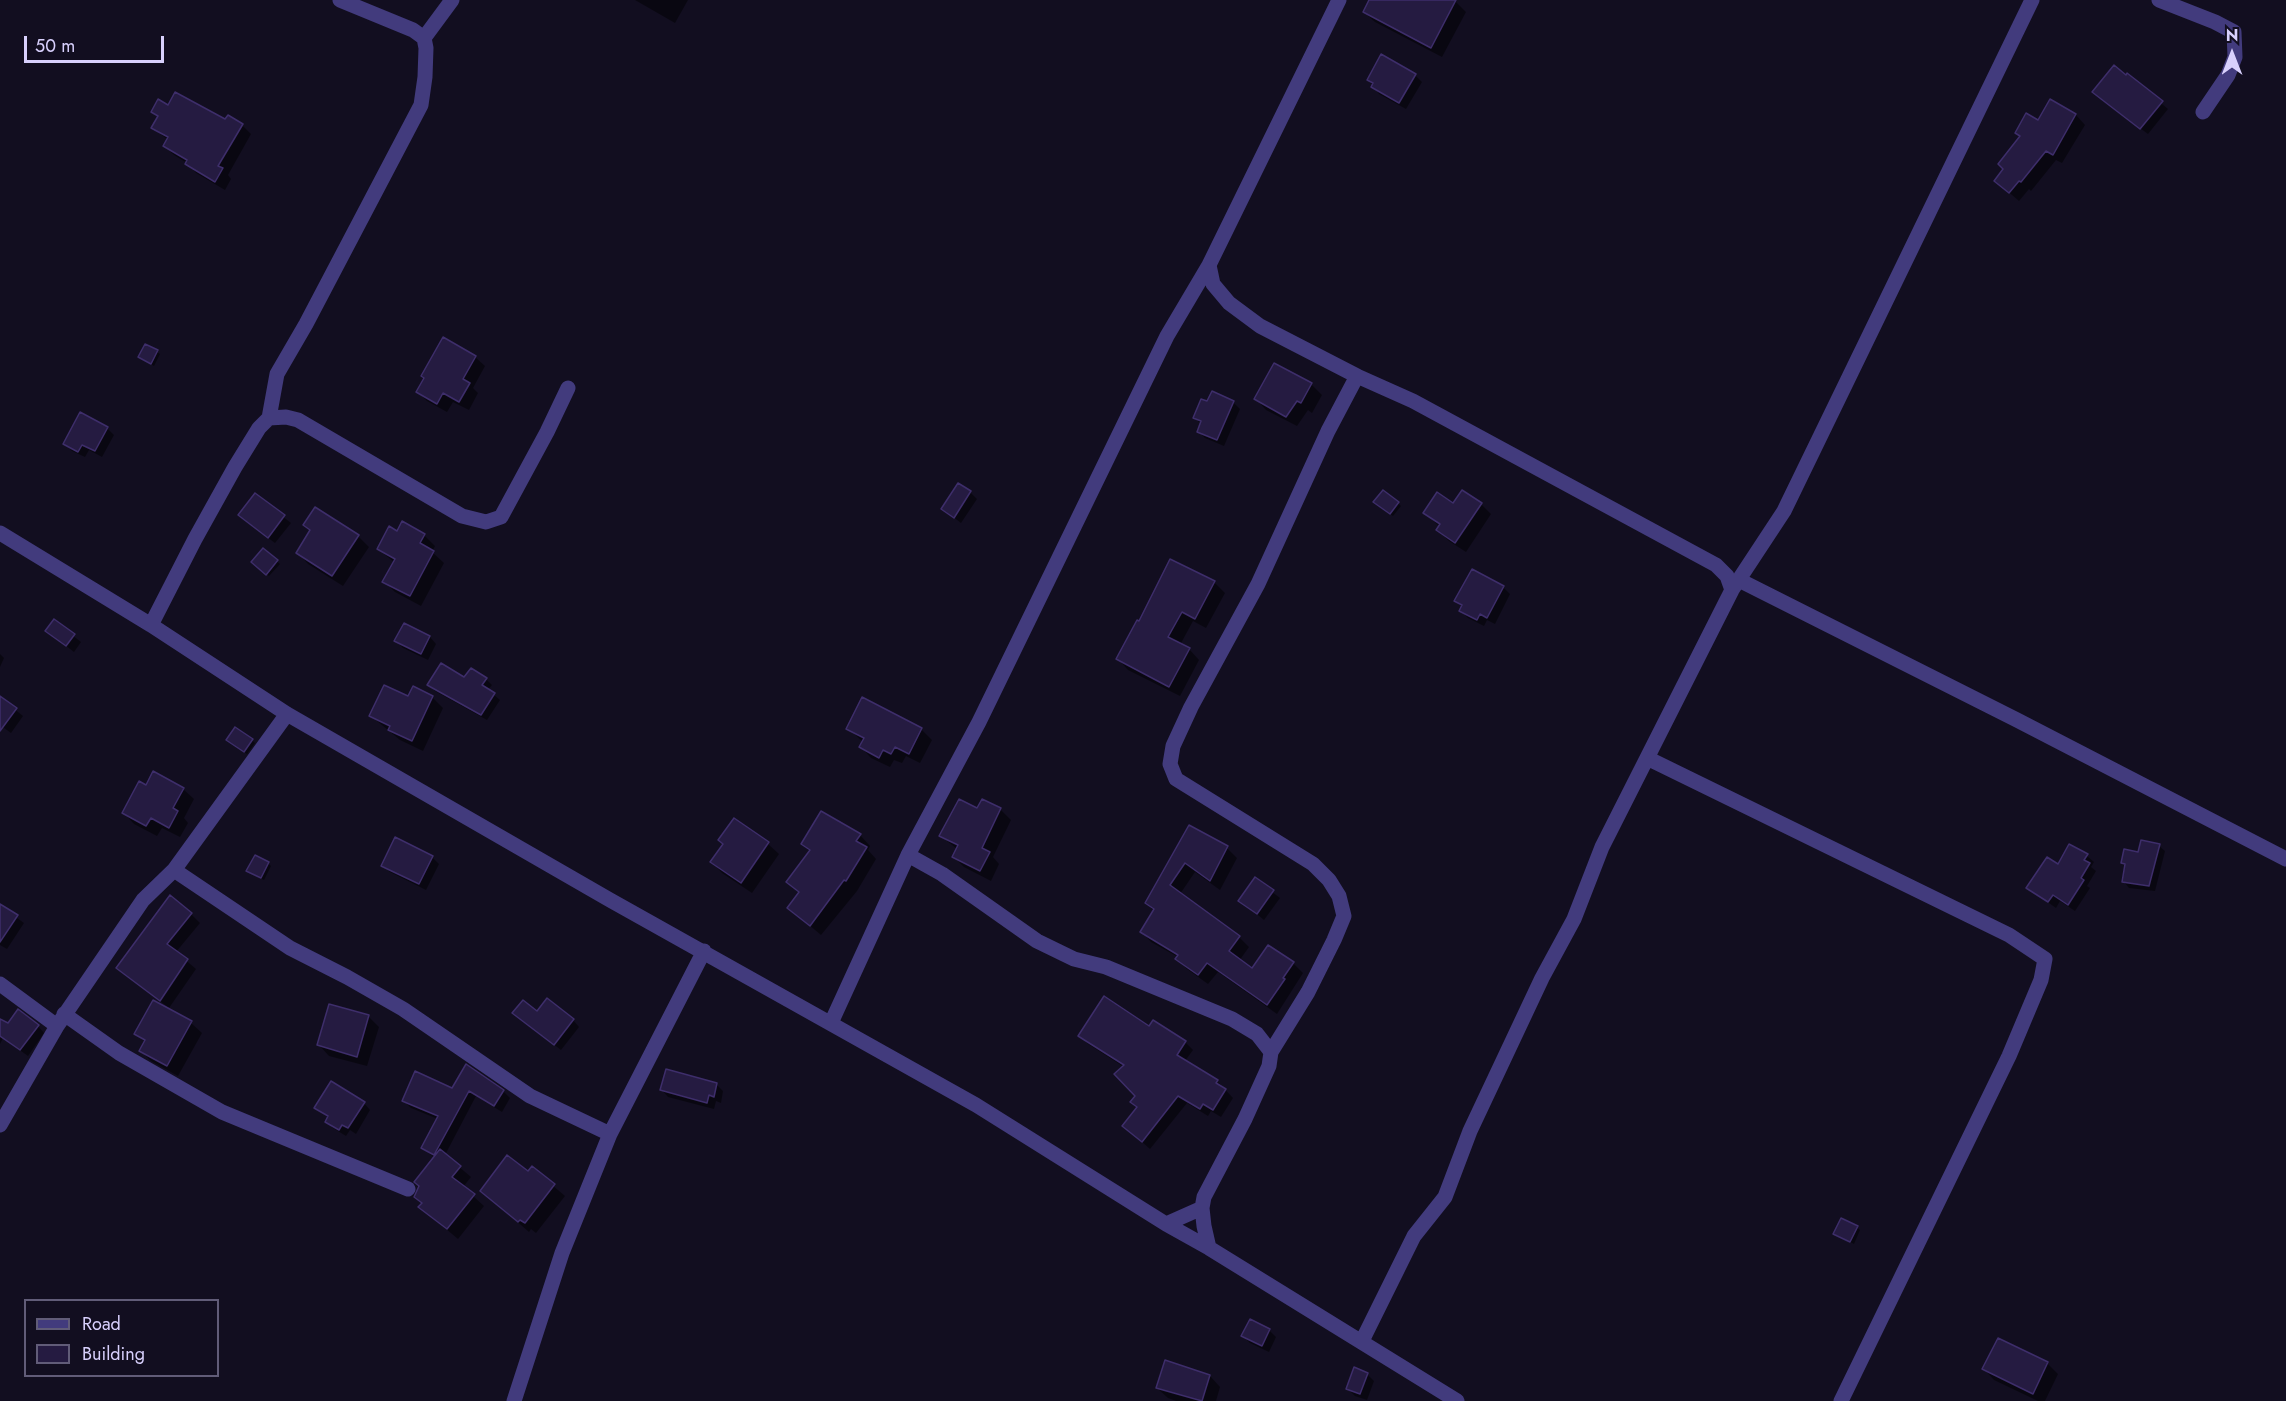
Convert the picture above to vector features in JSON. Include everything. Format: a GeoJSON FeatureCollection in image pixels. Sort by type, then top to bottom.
{"type":"FeatureCollection","features":[{"type":"Feature","properties":{"kind":"street"},"geometry":{"type":"LineString","coordinates":[[151,625],[235,467],[259,428],[269,418],[278,374],[421,105],[426,67],[424,38],[413,30],[340,0]]}},
{"type":"Feature","properties":{"kind":"street"},"geometry":{"type":"LineString","coordinates":[[424,38],[452,0]]}},
{"type":"Feature","properties":{"kind":"street"},"geometry":{"type":"LineString","coordinates":[[831,1023],[908,855],[979,722],[1167,336],[1209,265],[1339,0]]}},
{"type":"Feature","properties":{"kind":"street"},"geometry":{"type":"LineString","coordinates":[[1362,1341],[1414,1236],[1445,1197],[1470,1131],[1542,978],[1574,919],[1602,847],[1736,585],[1784,512],[2032,0]]}},
{"type":"Feature","properties":{"kind":"street"},"geometry":{"type":"LineString","coordinates":[[2159,0],[2215,21],[2234,32],[2235,57],[2228,75],[2203,112]]}},
{"type":"Feature","properties":{"kind":"street"},"geometry":{"type":"LineString","coordinates":[[1209,265],[1213,284],[1229,303],[1260,326],[1357,376],[1413,400],[1716,565],[1736,585],[2017,720],[2286,859]]}},
{"type":"Feature","properties":{"kind":"street"},"geometry":{"type":"LineString","coordinates":[[1209,1248],[1202,1208],[1204,1197],[1245,1119],[1269,1066],[1270,1052],[1308,992],[1344,916],[1339,896],[1329,880],[1313,864],[1176,779],[1170,764],[1173,746],[1186,717],[1258,584],[1328,431],[1357,376]]}},
{"type":"Feature","properties":{"kind":"street"},"geometry":{"type":"LineString","coordinates":[[269,418],[286,417],[298,420],[462,516],[486,522],[501,517],[568,388]]}},
{"type":"Feature","properties":{"kind":"street"},"geometry":{"type":"LineString","coordinates":[[0,533],[151,625],[287,714],[600,894],[976,1105],[1457,1401]]}},
{"type":"Feature","properties":{"kind":"street"},"geometry":{"type":"LineString","coordinates":[[0,1125],[61,1020],[142,900],[174,870],[287,714]]}},
{"type":"Feature","properties":{"kind":"street"},"geometry":{"type":"LineString","coordinates":[[1647,758],[2009,934],[2045,959],[2041,980],[2009,1056],[1841,1401]]}},
{"type":"Feature","properties":{"kind":"street"},"geometry":{"type":"LineString","coordinates":[[908,855],[942,874],[1037,941],[1074,958],[1106,967],[1232,1019],[1257,1034],[1270,1052]]}},
{"type":"Feature","properties":{"kind":"street"},"geometry":{"type":"LineString","coordinates":[[174,870],[290,948],[403,1009],[530,1096],[610,1134]]}},
{"type":"Feature","properties":{"kind":"street"},"geometry":{"type":"LineString","coordinates":[[514,1401],[562,1252],[610,1134],[704,951]]}},
{"type":"Feature","properties":{"kind":"street"},"geometry":{"type":"LineString","coordinates":[[0,984],[222,1112],[408,1189]]}},
{"type":"Feature","properties":{"kind":"street"},"geometry":{"type":"LineString","coordinates":[[1166,1224],[1202,1208]]}},
{"type":"Feature","properties":{"kind":"building"},"geometry":{"type":"Polygon","coordinates":[[[1369,0],[1456,0],[1431,48],[1363,12],[1369,0]]]}},
{"type":"Feature","properties":{"kind":"building"},"geometry":{"type":"Polygon","coordinates":[[[1381,54],[1416,74],[1399,103],[1371,87],[1373,83],[1367,80],[1381,54]]]}},
{"type":"Feature","properties":{"kind":"building"},"geometry":{"type":"Polygon","coordinates":[[[2114,65],[2163,101],[2140,129],[2092,92],[2114,65]]]}},
{"type":"Feature","properties":{"kind":"building"},"geometry":{"type":"Polygon","coordinates":[[[175,92],[225,119],[228,115],[243,124],[218,166],[223,168],[215,182],[185,164],[187,160],[163,146],[168,137],[151,128],[158,116],[151,112],[158,99],[168,105],[175,92]]]}},
{"type":"Feature","properties":{"kind":"building"},"geometry":{"type":"Polygon","coordinates":[[[2050,99],[2076,114],[2053,155],[2046,151],[2009,193],[1994,181],[2003,169],[1998,164],[2020,136],[2015,133],[2026,113],[2038,120],[2050,99]]]}},
{"type":"Feature","properties":{"kind":"building"},"geometry":{"type":"Polygon","coordinates":[[[443,337],[476,356],[463,379],[470,383],[459,402],[443,393],[437,404],[416,392],[424,378],[421,376],[443,337]]]}},
{"type":"Feature","properties":{"kind":"building"},"geometry":{"type":"Polygon","coordinates":[[[145,344],[158,350],[151,364],[138,357],[145,344]]]}},
{"type":"Feature","properties":{"kind":"building"},"geometry":{"type":"Polygon","coordinates":[[[1274,363],[1312,383],[1301,403],[1297,401],[1286,417],[1254,399],[1274,363]]]}},
{"type":"Feature","properties":{"kind":"building"},"geometry":{"type":"Polygon","coordinates":[[[1212,391],[1234,401],[1217,440],[1197,432],[1201,421],[1193,418],[1201,399],[1207,401],[1212,391]]]}},
{"type":"Feature","properties":{"kind":"building"},"geometry":{"type":"Polygon","coordinates":[[[80,412],[108,427],[95,451],[82,445],[78,452],[63,444],[80,412]]]}},
{"type":"Feature","properties":{"kind":"building"},"geometry":{"type":"Polygon","coordinates":[[[958,483],[971,491],[954,518],[941,509],[958,483]]]}},
{"type":"Feature","properties":{"kind":"building"},"geometry":{"type":"Polygon","coordinates":[[[1383,490],[1399,502],[1390,514],[1373,502],[1383,490]]]}},
{"type":"Feature","properties":{"kind":"building"},"geometry":{"type":"Polygon","coordinates":[[[1462,490],[1482,503],[1455,543],[1436,530],[1440,524],[1423,513],[1437,492],[1453,503],[1462,490]]]}},
{"type":"Feature","properties":{"kind":"building"},"geometry":{"type":"Polygon","coordinates":[[[255,493],[285,515],[268,538],[238,515],[255,493]]]}},
{"type":"Feature","properties":{"kind":"building"},"geometry":{"type":"Polygon","coordinates":[[[315,507],[359,535],[332,576],[296,553],[310,530],[303,525],[315,507]]]}},
{"type":"Feature","properties":{"kind":"building"},"geometry":{"type":"Polygon","coordinates":[[[402,521],[425,534],[420,543],[434,551],[410,596],[382,582],[395,559],[377,549],[389,526],[397,531],[402,521]]]}},
{"type":"Feature","properties":{"kind":"building"},"geometry":{"type":"Polygon","coordinates":[[[263,548],[278,560],[266,575],[251,562],[263,548]]]}},
{"type":"Feature","properties":{"kind":"building"},"geometry":{"type":"Polygon","coordinates":[[[1170,559],[1215,581],[1195,619],[1182,612],[1168,637],[1190,648],[1169,687],[1116,659],[1137,620],[1139,621],[1170,559]]]}},
{"type":"Feature","properties":{"kind":"building"},"geometry":{"type":"Polygon","coordinates":[[[1472,569],[1504,586],[1487,618],[1480,614],[1477,620],[1459,611],[1462,605],[1454,601],[1472,569]]]}},
{"type":"Feature","properties":{"kind":"building"},"geometry":{"type":"Polygon","coordinates":[[[54,619],[75,634],[66,646],[45,631],[54,619]]]}},
{"type":"Feature","properties":{"kind":"building"},"geometry":{"type":"Polygon","coordinates":[[[404,623],[430,636],[421,654],[394,641],[404,623]]]}},
{"type":"Feature","properties":{"kind":"building"},"geometry":{"type":"Polygon","coordinates":[[[441,663],[464,677],[471,668],[487,678],[482,685],[495,693],[481,715],[427,685],[441,663]]]}},
{"type":"Feature","properties":{"kind":"building"},"geometry":{"type":"Polygon","coordinates":[[[384,685],[408,696],[413,686],[433,696],[412,741],[388,730],[390,726],[369,716],[384,685]]]}},
{"type":"Feature","properties":{"kind":"building"},"geometry":{"type":"Polygon","coordinates":[[[0,696],[17,708],[0,731],[0,696]]]}},
{"type":"Feature","properties":{"kind":"building"},"geometry":{"type":"Polygon","coordinates":[[[862,697],[922,728],[909,754],[895,747],[891,754],[883,750],[879,758],[859,747],[864,738],[846,729],[862,697]]]}},
{"type":"Feature","properties":{"kind":"building"},"geometry":{"type":"Polygon","coordinates":[[[235,727],[253,739],[244,752],[226,740],[235,727]]]}},
{"type":"Feature","properties":{"kind":"building"},"geometry":{"type":"Polygon","coordinates":[[[153,771],[184,788],[173,808],[178,811],[169,828],[151,818],[146,826],[122,813],[139,781],[146,785],[153,771]]]}},
{"type":"Feature","properties":{"kind":"building"},"geometry":{"type":"Polygon","coordinates":[[[959,799],[977,808],[982,799],[1001,808],[982,848],[990,852],[980,871],[952,857],[958,845],[939,836],[959,799]]]}},
{"type":"Feature","properties":{"kind":"building"},"geometry":{"type":"Polygon","coordinates":[[[821,811],[861,834],[856,841],[867,847],[846,881],[844,880],[810,926],[787,908],[799,892],[786,882],[810,850],[801,844],[821,811]]]}},
{"type":"Feature","properties":{"kind":"building"},"geometry":{"type":"Polygon","coordinates":[[[734,818],[769,842],[741,883],[710,862],[723,844],[718,840],[734,818]]]}},
{"type":"Feature","properties":{"kind":"building"},"geometry":{"type":"Polygon","coordinates":[[[1189,825],[1228,846],[1210,881],[1185,863],[1170,885],[1240,936],[1229,951],[1252,968],[1268,945],[1294,962],[1267,1005],[1207,963],[1198,975],[1175,959],[1178,955],[1140,932],[1154,909],[1145,903],[1189,825]]]}},
{"type":"Feature","properties":{"kind":"building"},"geometry":{"type":"Polygon","coordinates":[[[395,837],[433,856],[419,884],[381,866],[395,837]]]}},
{"type":"Feature","properties":{"kind":"building"},"geometry":{"type":"Polygon","coordinates":[[[2141,840],[2160,844],[2149,886],[2122,882],[2125,864],[2121,863],[2124,849],[2138,852],[2141,840]]]}},
{"type":"Feature","properties":{"kind":"building"},"geometry":{"type":"Polygon","coordinates":[[[2069,844],[2088,854],[2084,860],[2090,863],[2081,878],[2084,880],[2068,905],[2053,895],[2048,902],[2026,888],[2047,857],[2058,864],[2069,844]]]}},
{"type":"Feature","properties":{"kind":"building"},"geometry":{"type":"Polygon","coordinates":[[[255,855],[269,862],[261,878],[246,871],[255,855]]]}},
{"type":"Feature","properties":{"kind":"building"},"geometry":{"type":"Polygon","coordinates":[[[1255,877],[1274,890],[1257,914],[1238,901],[1255,877]]]}},
{"type":"Feature","properties":{"kind":"building"},"geometry":{"type":"Polygon","coordinates":[[[170,895],[192,913],[167,944],[188,959],[160,1001],[116,968],[170,895]]]}},
{"type":"Feature","properties":{"kind":"building"},"geometry":{"type":"Polygon","coordinates":[[[0,904],[18,915],[0,942],[0,904]]]}},
{"type":"Feature","properties":{"kind":"building"},"geometry":{"type":"Polygon","coordinates":[[[1104,996],[1149,1026],[1153,1020],[1186,1041],[1177,1055],[1218,1080],[1216,1083],[1226,1089],[1213,1110],[1203,1104],[1200,1109],[1178,1096],[1142,1142],[1122,1126],[1137,1107],[1130,1102],[1135,1096],[1114,1074],[1124,1065],[1078,1036],[1104,996]]]}},
{"type":"Feature","properties":{"kind":"building"},"geometry":{"type":"Polygon","coordinates":[[[547,998],[574,1019],[554,1045],[512,1013],[523,1000],[537,1011],[547,998]]]}},
{"type":"Feature","properties":{"kind":"building"},"geometry":{"type":"Polygon","coordinates":[[[153,1000],[192,1021],[167,1066],[139,1051],[145,1040],[134,1034],[153,1000]]]}},
{"type":"Feature","properties":{"kind":"building"},"geometry":{"type":"Polygon","coordinates":[[[329,1004],[369,1015],[357,1057],[317,1045],[329,1004]]]}},
{"type":"Feature","properties":{"kind":"building"},"geometry":{"type":"Polygon","coordinates":[[[18,1009],[39,1025],[20,1050],[0,1036],[0,1019],[8,1023],[18,1009]]]}},
{"type":"Feature","properties":{"kind":"building"},"geometry":{"type":"Polygon","coordinates":[[[466,1064],[504,1090],[494,1106],[469,1091],[434,1155],[421,1148],[438,1116],[402,1101],[415,1071],[452,1088],[466,1064]]]}},
{"type":"Feature","properties":{"kind":"building"},"geometry":{"type":"Polygon","coordinates":[[[666,1069],[717,1083],[714,1097],[709,1095],[707,1103],[660,1090],[666,1069]]]}},
{"type":"Feature","properties":{"kind":"building"},"geometry":{"type":"Polygon","coordinates":[[[331,1081],[365,1102],[348,1128],[342,1125],[339,1130],[325,1122],[328,1116],[314,1108],[331,1081]]]}},
{"type":"Feature","properties":{"kind":"building"},"geometry":{"type":"Polygon","coordinates":[[[440,1149],[461,1166],[452,1177],[475,1194],[447,1229],[418,1207],[422,1203],[414,1197],[419,1186],[414,1182],[440,1149]]]}},
{"type":"Feature","properties":{"kind":"building"},"geometry":{"type":"Polygon","coordinates":[[[507,1155],[528,1171],[532,1166],[555,1184],[525,1223],[520,1220],[518,1222],[480,1191],[507,1155]]]}},
{"type":"Feature","properties":{"kind":"building"},"geometry":{"type":"Polygon","coordinates":[[[1841,1218],[1858,1226],[1850,1242],[1833,1234],[1841,1218]]]}},
{"type":"Feature","properties":{"kind":"building"},"geometry":{"type":"Polygon","coordinates":[[[1250,1319],[1270,1329],[1262,1346],[1241,1336],[1250,1319]]]}},
{"type":"Feature","properties":{"kind":"building"},"geometry":{"type":"Polygon","coordinates":[[[1998,1338],[2048,1362],[2033,1394],[1982,1369],[1998,1338]]]}},
{"type":"Feature","properties":{"kind":"building"},"geometry":{"type":"Polygon","coordinates":[[[1165,1360],[1210,1375],[1202,1401],[1156,1388],[1165,1360]]]}},
{"type":"Feature","properties":{"kind":"building"},"geometry":{"type":"Polygon","coordinates":[[[1354,1367],[1368,1373],[1360,1394],[1346,1389],[1354,1367]]]}}]}
